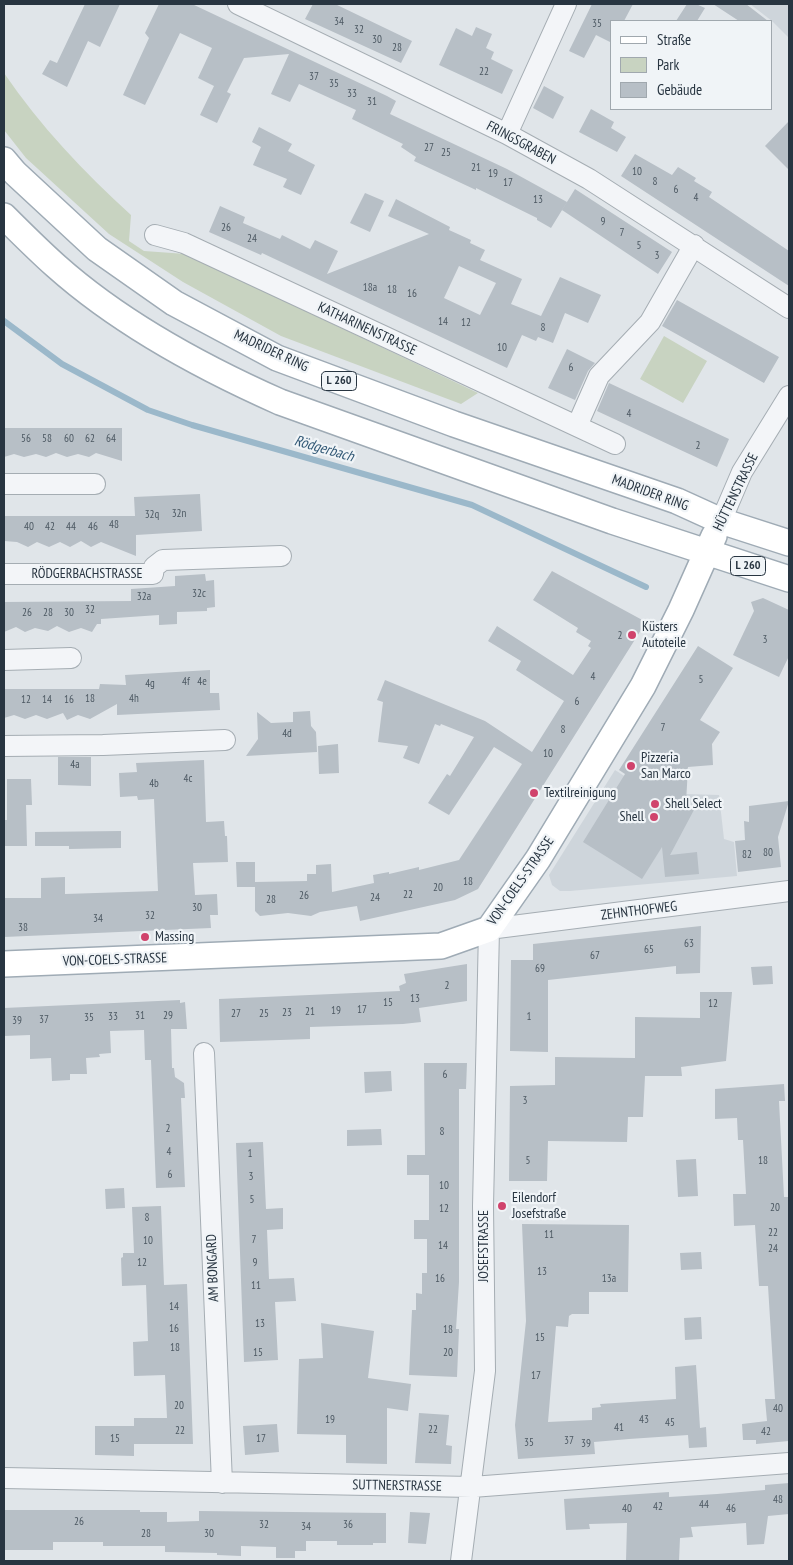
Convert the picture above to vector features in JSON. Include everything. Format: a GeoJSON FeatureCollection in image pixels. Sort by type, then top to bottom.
{"type":"FeatureCollection","features":[{"type":"Feature","properties":{"kind":"main road","name":"MADRIDER RING"},"geometry":{"type":"LineString","coordinates":[[4,160],[14,173],[97,249],[174,303],[277,358],[454,424],[677,501],[714,537]]}},
{"type":"Feature","properties":{"kind":"main road","name":"L 260"},"geometry":{"type":"LineString","coordinates":[[4,216],[57,267],[105,304],[154,337],[240,385],[289,406],[714,537],[789,579]]}},
{"type":"Feature","properties":{"kind":"main road","name":"L 260"},"geometry":{"type":"LineString","coordinates":[[714,537],[789,543]]}},
{"type":"Feature","properties":{"kind":"main road","name":"VON-COELS-STRASSE"},"geometry":{"type":"LineString","coordinates":[[4,964],[441,946],[488,929],[538,858],[643,686],[714,537]]}},
{"type":"Feature","properties":{"kind":"street","name":"FRINGSGRABEN"},"geometry":{"type":"LineString","coordinates":[[238,4],[507,134],[589,179],[789,308]]}},
{"type":"Feature","properties":{"kind":"street"},"geometry":{"type":"LineString","coordinates":[[507,134],[566,4]]}},
{"type":"Feature","properties":{"kind":"street","name":"KATHARINENSTRASSE"},"geometry":{"type":"LineString","coordinates":[[155,235],[184,244],[615,444]]}},
{"type":"Feature","properties":{"kind":"street"},"geometry":{"type":"LineString","coordinates":[[577,426],[599,376],[650,322],[694,245]]}},
{"type":"Feature","properties":{"kind":"street","name":"HÜTTENSTRASSE"},"geometry":{"type":"LineString","coordinates":[[714,537],[742,472],[789,396]]}},
{"type":"Feature","properties":{"kind":"street"},"geometry":{"type":"LineString","coordinates":[[4,484],[95,484]]}},
{"type":"Feature","properties":{"kind":"street","name":"RÖDGERBACHSTRASSE"},"geometry":{"type":"LineString","coordinates":[[4,574],[153,574],[154,567],[163,560],[281,556]]}},
{"type":"Feature","properties":{"kind":"street"},"geometry":{"type":"LineString","coordinates":[[4,660],[71,658]]}},
{"type":"Feature","properties":{"kind":"street"},"geometry":{"type":"LineString","coordinates":[[4,746],[103,746],[224,740]]}},
{"type":"Feature","properties":{"kind":"street","name":"ZEHNTHOFWEG"},"geometry":{"type":"LineString","coordinates":[[488,929],[789,892]]}},
{"type":"Feature","properties":{"kind":"street","name":"JOSEFSTRASSE"},"geometry":{"type":"LineString","coordinates":[[462,1561],[485,1371],[483,1206],[488,929]]}},
{"type":"Feature","properties":{"kind":"street","name":"AM BONGARD"},"geometry":{"type":"LineString","coordinates":[[204,1053],[222,1483]]}},
{"type":"Feature","properties":{"kind":"street","name":"SUTTNERSTRASSE"},"geometry":{"type":"LineString","coordinates":[[4,1478],[472,1487],[789,1463]]}},
{"type":"Feature","properties":{"kind":"shaded area"},"geometry":{"type":"Polygon","coordinates":[[[750,4],[789,4],[789,38],[773,20],[750,4]]]}},
{"type":"Feature","properties":{"kind":"shaded area","name":"Shell"},"geometry":{"type":"Polygon","coordinates":[[[615,770],[651,793],[719,795],[724,839],[734,842],[737,876],[570,891],[560,891],[552,885],[549,875],[615,770]]]}},
{"type":"Feature","properties":{"kind":"green space"},"geometry":{"type":"Polygon","coordinates":[[[4,73],[63,148],[131,215],[129,241],[144,251],[186,254],[478,393],[461,404],[281,336],[183,282],[109,234],[26,158],[4,130],[4,73]]]}},
{"type":"Feature","properties":{"kind":"green space"},"geometry":{"type":"Polygon","coordinates":[[[664,336],[707,361],[683,403],[640,379],[664,336]]]}},
{"type":"Feature","properties":{"kind":"building"},"geometry":{"type":"Polygon","coordinates":[[[85,4],[120,4],[100,47],[88,41],[67,87],[42,74],[50,60],[57,63],[85,4]]]}},
{"type":"Feature","properties":{"kind":"building"},"geometry":{"type":"Polygon","coordinates":[[[159,4],[192,4],[387,96],[396,101],[390,114],[507,169],[567,202],[551,228],[537,220],[537,218],[476,188],[476,190],[414,161],[416,157],[401,147],[403,144],[352,119],[356,110],[299,84],[290,102],[271,94],[289,54],[244,58],[227,92],[231,94],[217,123],[200,115],[214,86],[198,78],[212,48],[180,33],[145,105],[123,95],[149,38],[145,33],[159,4]]]}},
{"type":"Feature","properties":{"kind":"building"},"geometry":{"type":"Polygon","coordinates":[[[313,4],[335,4],[412,41],[401,63],[305,19],[313,4]]]}},
{"type":"Feature","properties":{"kind":"building"},"geometry":{"type":"Polygon","coordinates":[[[592,4],[633,4],[625,20],[610,20],[610,42],[596,35],[584,58],[569,51],[592,4]]]}},
{"type":"Feature","properties":{"kind":"building"},"geometry":{"type":"Polygon","coordinates":[[[687,4],[696,4],[705,8],[698,20],[677,20],[687,4]]]}},
{"type":"Feature","properties":{"kind":"building"},"geometry":{"type":"Polygon","coordinates":[[[713,4],[746,4],[767,20],[737,20],[713,4]]]}},
{"type":"Feature","properties":{"kind":"building"},"geometry":{"type":"Polygon","coordinates":[[[476,27],[492,34],[486,48],[494,52],[491,59],[513,70],[502,94],[439,65],[456,28],[472,36],[476,27]]]}},
{"type":"Feature","properties":{"kind":"building"},"geometry":{"type":"Polygon","coordinates":[[[544,86],[564,97],[553,119],[533,108],[544,86]]]}},
{"type":"Feature","properties":{"kind":"building"},"geometry":{"type":"Polygon","coordinates":[[[591,109],[614,122],[611,128],[626,137],[617,152],[579,132],[591,109]]]}},
{"type":"Feature","properties":{"kind":"building"},"geometry":{"type":"Polygon","coordinates":[[[789,121],[789,170],[765,146],[789,121]]]}},
{"type":"Feature","properties":{"kind":"building"},"geometry":{"type":"Polygon","coordinates":[[[259,127],[292,144],[288,151],[315,165],[301,195],[283,187],[287,179],[253,165],[261,147],[252,142],[259,127]]]}},
{"type":"Feature","properties":{"kind":"building"},"geometry":{"type":"Polygon","coordinates":[[[635,154],[672,175],[678,167],[696,178],[694,181],[712,192],[709,197],[789,251],[789,286],[621,176],[635,154]]]}},
{"type":"Feature","properties":{"kind":"building"},"geometry":{"type":"Polygon","coordinates":[[[575,189],[672,252],[658,274],[562,210],[575,189]]]}},
{"type":"Feature","properties":{"kind":"building"},"geometry":{"type":"Polygon","coordinates":[[[365,193],[384,201],[370,232],[350,223],[365,193]]]}},
{"type":"Feature","properties":{"kind":"building"},"geometry":{"type":"Polygon","coordinates":[[[396,199],[450,227],[449,230],[471,240],[470,243],[485,250],[480,260],[522,279],[511,304],[541,316],[560,277],[601,295],[588,323],[565,313],[553,343],[538,337],[536,341],[522,335],[507,368],[262,253],[261,255],[209,232],[220,206],[245,217],[243,223],[280,239],[282,235],[310,249],[315,240],[338,251],[327,274],[429,234],[388,216],[396,199]],[[459,266],[444,298],[480,315],[496,283],[459,266]]]}},
{"type":"Feature","properties":{"kind":"building"},"geometry":{"type":"Polygon","coordinates":[[[677,300],[779,357],[764,383],[662,326],[677,300]]]}},
{"type":"Feature","properties":{"kind":"building"},"geometry":{"type":"Polygon","coordinates":[[[567,349],[595,363],[588,371],[575,400],[548,388],[567,349]]]}},
{"type":"Feature","properties":{"kind":"building"},"geometry":{"type":"Polygon","coordinates":[[[609,383],[729,439],[717,467],[597,411],[609,383]]]}},
{"type":"Feature","properties":{"kind":"building"},"geometry":{"type":"Polygon","coordinates":[[[4,428],[122,428],[122,461],[96,453],[89,457],[78,454],[67,457],[56,453],[46,457],[36,454],[24,457],[14,454],[4,457],[4,428]]]}},
{"type":"Feature","properties":{"kind":"building"},"geometry":{"type":"Polygon","coordinates":[[[200,494],[202,531],[136,535],[136,556],[101,542],[91,547],[81,541],[70,547],[60,542],[49,547],[37,542],[28,547],[17,542],[4,541],[4,516],[135,516],[134,497],[200,494]]]}},
{"type":"Feature","properties":{"kind":"building"},"geometry":{"type":"Polygon","coordinates":[[[552,571],[646,622],[478,889],[455,900],[360,921],[357,906],[320,912],[311,916],[288,913],[260,916],[255,911],[255,887],[237,887],[236,862],[255,862],[255,882],[307,881],[307,874],[316,874],[316,865],[331,864],[332,892],[374,883],[373,875],[389,872],[389,874],[419,867],[419,870],[459,860],[522,764],[494,747],[449,815],[428,803],[447,774],[450,776],[474,737],[441,724],[440,726],[435,724],[419,764],[403,758],[408,746],[378,742],[383,702],[377,700],[385,680],[485,721],[532,752],[564,701],[516,670],[521,661],[488,641],[497,626],[573,675],[591,648],[588,646],[591,641],[576,632],[578,628],[533,600],[552,571]]]}},
{"type":"Feature","properties":{"kind":"building"},"geometry":{"type":"Polygon","coordinates":[[[205,574],[206,581],[214,580],[215,607],[207,608],[207,611],[177,612],[177,624],[159,625],[159,615],[101,619],[101,624],[97,624],[92,632],[81,628],[69,632],[57,626],[48,631],[35,628],[25,632],[16,627],[4,632],[4,602],[131,601],[131,589],[175,586],[175,576],[205,574]]]}},
{"type":"Feature","properties":{"kind":"building"},"geometry":{"type":"Polygon","coordinates":[[[763,598],[789,610],[789,656],[779,677],[733,655],[754,611],[751,602],[763,598]]]}},
{"type":"Feature","properties":{"kind":"building"},"geometry":{"type":"Polygon","coordinates":[[[698,646],[733,668],[700,720],[720,732],[712,744],[713,765],[688,767],[686,803],[695,808],[670,855],[697,852],[699,874],[665,877],[662,847],[642,879],[583,842],[625,774],[619,770],[698,646]]]}},
{"type":"Feature","properties":{"kind":"building"},"geometry":{"type":"Polygon","coordinates":[[[210,670],[210,693],[219,693],[220,710],[117,715],[117,704],[90,719],[78,715],[67,720],[63,713],[47,719],[36,715],[25,719],[14,715],[4,718],[4,689],[99,689],[100,684],[126,685],[125,675],[210,670]]]}},
{"type":"Feature","properties":{"kind":"building"},"geometry":{"type":"Polygon","coordinates":[[[310,711],[311,726],[316,732],[317,752],[246,756],[258,739],[257,712],[271,723],[293,722],[293,712],[310,711]]]}},
{"type":"Feature","properties":{"kind":"building"},"geometry":{"type":"Polygon","coordinates":[[[338,744],[339,773],[319,774],[318,746],[338,744]]]}},
{"type":"Feature","properties":{"kind":"building"},"geometry":{"type":"Polygon","coordinates":[[[58,757],[91,757],[91,786],[58,785],[58,757]]]}},
{"type":"Feature","properties":{"kind":"building"},"geometry":{"type":"Polygon","coordinates":[[[204,760],[206,822],[224,821],[225,836],[227,836],[228,862],[193,863],[195,895],[217,894],[218,915],[210,915],[211,928],[4,937],[4,898],[41,898],[41,878],[65,877],[65,894],[158,891],[154,799],[138,800],[137,796],[120,797],[119,773],[137,772],[136,763],[204,760]]]}},
{"type":"Feature","properties":{"kind":"building"},"geometry":{"type":"Polygon","coordinates":[[[7,779],[31,779],[32,805],[26,805],[27,846],[4,846],[4,820],[7,820],[7,779]]]}},
{"type":"Feature","properties":{"kind":"building"},"geometry":{"type":"Polygon","coordinates":[[[789,801],[778,837],[781,867],[738,872],[735,841],[745,840],[744,821],[749,822],[749,806],[789,801]]]}},
{"type":"Feature","properties":{"kind":"building"},"geometry":{"type":"Polygon","coordinates":[[[121,831],[121,848],[69,849],[69,846],[35,846],[35,832],[121,831]]]}},
{"type":"Feature","properties":{"kind":"building"},"geometry":{"type":"Polygon","coordinates":[[[701,926],[700,973],[676,974],[676,966],[548,980],[548,1052],[510,1051],[511,960],[533,960],[533,944],[701,926]]]}},
{"type":"Feature","properties":{"kind":"building"},"geometry":{"type":"Polygon","coordinates":[[[467,964],[467,1001],[419,1008],[421,1022],[310,1027],[310,1039],[220,1042],[219,999],[400,991],[399,986],[406,983],[404,974],[467,964]]]}},
{"type":"Feature","properties":{"kind":"building"},"geometry":{"type":"Polygon","coordinates":[[[772,966],[773,984],[753,985],[751,967],[772,966]]]}},
{"type":"Feature","properties":{"kind":"building"},"geometry":{"type":"Polygon","coordinates":[[[700,992],[732,992],[726,1061],[681,1067],[682,1076],[645,1076],[643,1117],[628,1117],[627,1142],[548,1141],[547,1181],[509,1181],[510,1086],[555,1085],[555,1057],[635,1058],[635,1017],[700,1018],[700,992]]]}},
{"type":"Feature","properties":{"kind":"building"},"geometry":{"type":"Polygon","coordinates":[[[180,1000],[180,1003],[185,1002],[187,1029],[171,1029],[172,1068],[174,1068],[175,1077],[184,1083],[185,1098],[181,1098],[185,1187],[156,1188],[151,1060],[145,1060],[144,1030],[110,1031],[111,1053],[99,1054],[100,1057],[86,1058],[87,1074],[70,1074],[70,1080],[52,1081],[51,1058],[30,1059],[30,1035],[4,1036],[4,1008],[180,1000]]]}},
{"type":"Feature","properties":{"kind":"building"},"geometry":{"type":"Polygon","coordinates":[[[424,1063],[467,1063],[466,1089],[459,1089],[459,1282],[456,1329],[459,1329],[457,1377],[409,1375],[412,1310],[416,1310],[416,1293],[422,1294],[422,1273],[427,1273],[427,1239],[414,1239],[414,1220],[429,1220],[429,1175],[407,1175],[407,1155],[425,1155],[424,1063]]]}},
{"type":"Feature","properties":{"kind":"building"},"geometry":{"type":"Polygon","coordinates":[[[391,1071],[392,1091],[365,1093],[364,1072],[391,1071]]]}},
{"type":"Feature","properties":{"kind":"building"},"geometry":{"type":"Polygon","coordinates":[[[784,1084],[785,1101],[779,1101],[784,1197],[789,1197],[789,1441],[756,1444],[756,1440],[743,1440],[742,1424],[767,1421],[765,1399],[775,1399],[768,1286],[759,1286],[755,1225],[734,1226],[733,1194],[746,1194],[743,1140],[738,1140],[737,1118],[715,1119],[715,1089],[784,1084]]]}},
{"type":"Feature","properties":{"kind":"building"},"geometry":{"type":"Polygon","coordinates":[[[381,1129],[382,1145],[347,1146],[347,1130],[381,1129]]]}},
{"type":"Feature","properties":{"kind":"building"},"geometry":{"type":"Polygon","coordinates":[[[263,1142],[266,1209],[283,1208],[283,1229],[267,1230],[269,1279],[294,1278],[296,1301],[275,1302],[278,1360],[244,1362],[236,1143],[263,1142]]]}},
{"type":"Feature","properties":{"kind":"building"},"geometry":{"type":"Polygon","coordinates":[[[696,1159],[698,1196],[678,1197],[676,1160],[696,1159]]]}},
{"type":"Feature","properties":{"kind":"building"},"geometry":{"type":"Polygon","coordinates":[[[124,1188],[125,1208],[106,1209],[105,1189],[124,1188]]]}},
{"type":"Feature","properties":{"kind":"building"},"geometry":{"type":"Polygon","coordinates":[[[161,1206],[164,1285],[187,1284],[193,1444],[134,1444],[134,1456],[95,1455],[95,1426],[134,1426],[134,1418],[167,1418],[165,1375],[134,1376],[133,1342],[148,1341],[146,1285],[122,1286],[121,1258],[123,1253],[134,1253],[132,1207],[161,1206]]]}},
{"type":"Feature","properties":{"kind":"building"},"geometry":{"type":"Polygon","coordinates":[[[522,1224],[629,1225],[628,1292],[589,1292],[589,1314],[572,1314],[569,1316],[568,1327],[556,1326],[548,1422],[592,1420],[592,1408],[601,1407],[600,1404],[676,1399],[675,1367],[696,1365],[700,1428],[706,1427],[707,1447],[689,1448],[688,1435],[594,1442],[595,1454],[518,1459],[515,1425],[526,1321],[522,1224]]]}},
{"type":"Feature","properties":{"kind":"building"},"geometry":{"type":"Polygon","coordinates":[[[701,1252],[702,1269],[681,1270],[680,1253],[701,1252]]]}},
{"type":"Feature","properties":{"kind":"building"},"geometry":{"type":"Polygon","coordinates":[[[701,1317],[702,1339],[685,1340],[684,1318],[701,1317]]]}},
{"type":"Feature","properties":{"kind":"building"},"geometry":{"type":"Polygon","coordinates":[[[321,1323],[374,1331],[368,1378],[411,1384],[408,1411],[387,1408],[387,1464],[346,1463],[346,1435],[297,1434],[299,1359],[323,1358],[321,1323]]]}},
{"type":"Feature","properties":{"kind":"building"},"geometry":{"type":"Polygon","coordinates":[[[419,1413],[449,1415],[446,1445],[452,1446],[451,1464],[415,1463],[419,1413]]]}},
{"type":"Feature","properties":{"kind":"building"},"geometry":{"type":"Polygon","coordinates":[[[277,1424],[279,1452],[245,1455],[243,1426],[277,1424]]]}},
{"type":"Feature","properties":{"kind":"building"},"geometry":{"type":"Polygon","coordinates":[[[789,1483],[789,1514],[768,1516],[764,1544],[747,1545],[746,1523],[691,1527],[693,1537],[680,1538],[679,1561],[626,1561],[627,1523],[589,1524],[590,1529],[566,1530],[564,1499],[669,1492],[669,1497],[717,1494],[765,1490],[765,1485],[789,1483]]]}},
{"type":"Feature","properties":{"kind":"building"},"geometry":{"type":"Polygon","coordinates":[[[4,1510],[140,1510],[140,1512],[167,1512],[167,1522],[199,1521],[199,1511],[386,1513],[386,1543],[337,1545],[337,1541],[306,1541],[306,1551],[295,1551],[295,1558],[276,1558],[276,1547],[241,1546],[241,1556],[217,1555],[217,1553],[165,1552],[165,1546],[103,1546],[103,1542],[53,1542],[53,1550],[4,1550],[4,1510]]]}},
{"type":"Feature","properties":{"kind":"building"},"geometry":{"type":"Polygon","coordinates":[[[410,1512],[430,1513],[426,1544],[408,1543],[410,1512]]]}},
{"type":"Feature","properties":{"kind":"waterway","name":"Rödgerbach"},"geometry":{"type":"LineString","coordinates":[[4,321],[62,364],[148,410],[192,425],[472,505],[646,587]]}},
{"type":"Feature","properties":{"kind":"place","name":"Küsters Autoteile"},"geometry":{"type":"Point","coordinates":[632,635]}},
{"type":"Feature","properties":{"kind":"place","name":"Pizzeria San Marco"},"geometry":{"type":"Point","coordinates":[631,766]}},
{"type":"Feature","properties":{"kind":"place","name":"Textilreinigung"},"geometry":{"type":"Point","coordinates":[534,793]}},
{"type":"Feature","properties":{"kind":"place","name":"Shell Select"},"geometry":{"type":"Point","coordinates":[655,804]}},
{"type":"Feature","properties":{"kind":"place","name":"Shell"},"geometry":{"type":"Point","coordinates":[654,817]}},
{"type":"Feature","properties":{"kind":"place","name":"Massing"},"geometry":{"type":"Point","coordinates":[145,937]}},
{"type":"Feature","properties":{"kind":"place","name":"Eilendorf Josefstraße"},"geometry":{"type":"Point","coordinates":[502,1206]}}]}
